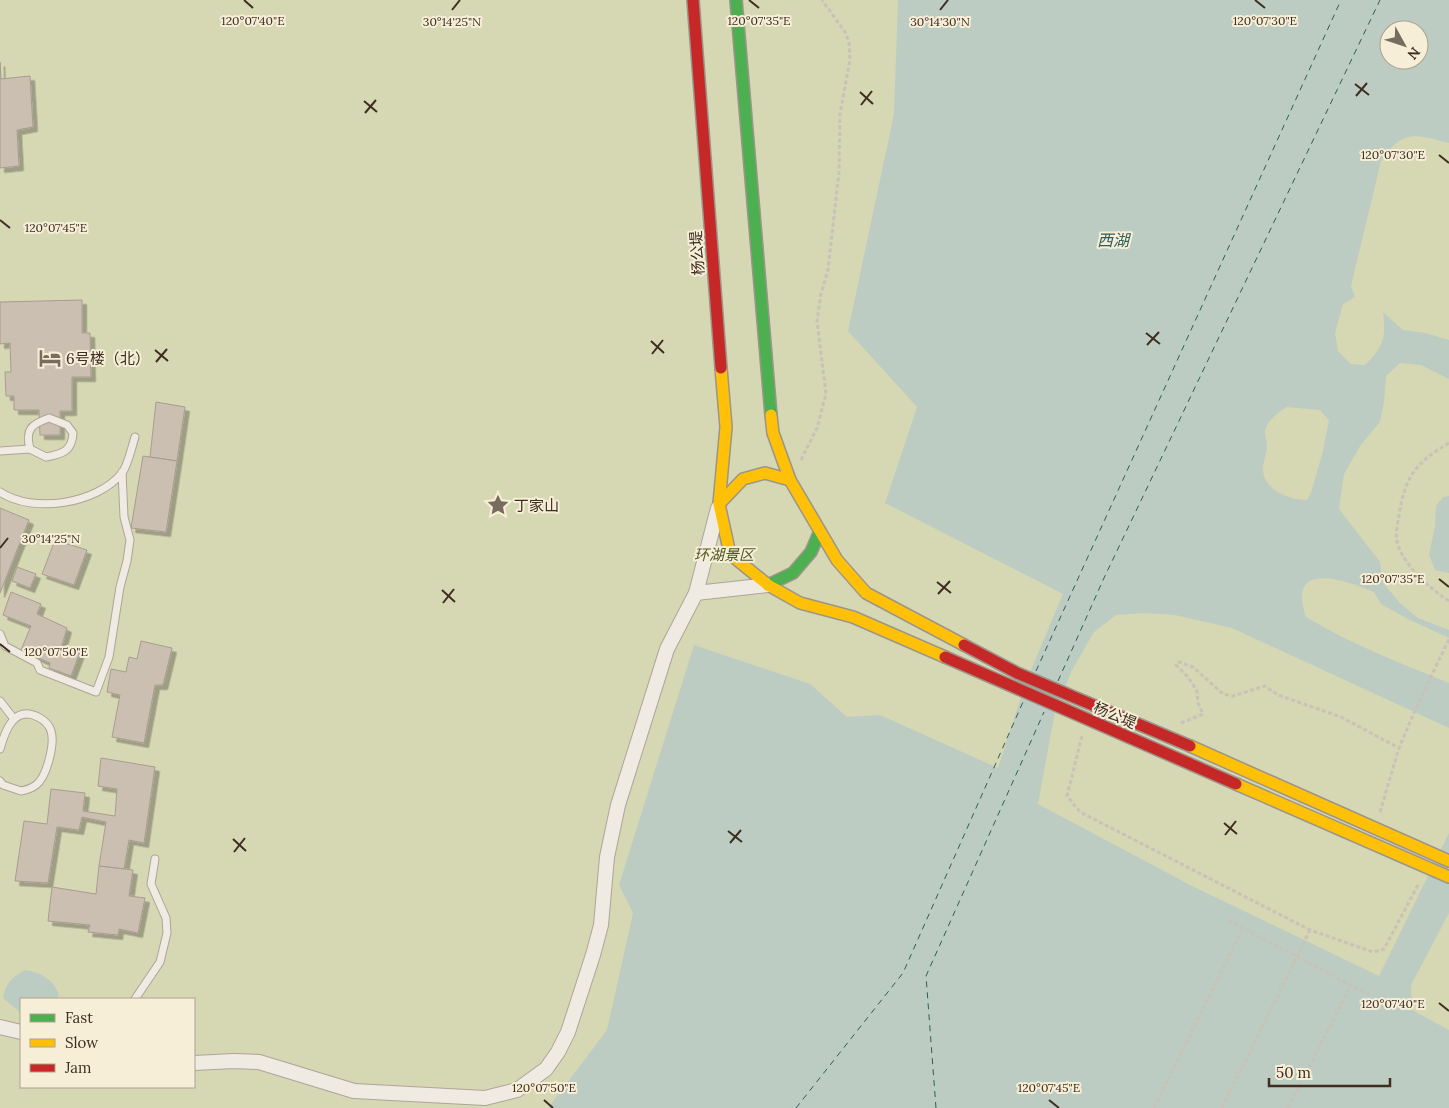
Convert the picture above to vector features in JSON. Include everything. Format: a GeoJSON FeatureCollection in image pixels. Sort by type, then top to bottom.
{"type":"FeatureCollection","features":[{"type":"Feature","properties":{"kind":"main road","name":"杨公堤"},"geometry":{"type":"LineString","coordinates":[[692,0],[726,427],[719,504],[730,554],[768,585],[800,603],[853,617],[1449,877]]}},
{"type":"Feature","properties":{"kind":"main road","name":"杨公堤"},"geometry":{"type":"LineString","coordinates":[[736,0],[773,433],[790,480],[837,560],[866,593],[1017,672],[1159,732],[1449,861]]}},
{"type":"Feature","properties":{"kind":"main road"},"geometry":{"type":"LineString","coordinates":[[719,504],[743,479],[765,473],[790,480]]}},
{"type":"Feature","properties":{"kind":"main road"},"geometry":{"type":"LineString","coordinates":[[768,585],[793,573],[811,552],[820,531]]}},
{"type":"Feature","properties":{"kind":"street"},"geometry":{"type":"LineString","coordinates":[[195,1063],[259,1062],[354,1091],[485,1098],[517,1090],[546,1068],[558,1052],[568,1032],[593,955],[601,925],[607,857],[618,804],[667,649],[696,593],[719,504]]}},
{"type":"Feature","properties":{"kind":"street"},"geometry":{"type":"LineString","coordinates":[[696,593],[768,585]]}},
{"type":"Feature","properties":{"kind":"street"},"geometry":{"type":"LineString","coordinates":[[0,1027],[20,1032]]}},
{"type":"Feature","properties":{"kind":"lane"},"geometry":{"type":"LineString","coordinates":[[0,451],[30,449],[46,457],[65,452],[73,441],[73,432],[67,425],[57,420],[49,418],[37,422],[30,428],[28,440],[30,449]]}},
{"type":"Feature","properties":{"kind":"lane"},"geometry":{"type":"LineString","coordinates":[[1,637],[6,646],[37,663],[40,670],[96,692],[109,657],[120,587],[127,561],[130,540],[124,517],[122,472],[135,437]]}},
{"type":"Feature","properties":{"kind":"lane"},"geometry":{"type":"LineString","coordinates":[[0,492],[22,502],[41,504],[62,503],[85,497],[107,486],[122,472]]}},
{"type":"Feature","properties":{"kind":"lane"},"geometry":{"type":"LineString","coordinates":[[0,701],[14,719]]}},
{"type":"Feature","properties":{"kind":"lane"},"geometry":{"type":"LineString","coordinates":[[0,749],[6,729],[14,719],[22,715],[34,715],[43,720],[52,732],[52,746],[45,772],[36,785],[21,791],[3,785],[0,781]]}},
{"type":"Feature","properties":{"kind":"lane"},"geometry":{"type":"LineString","coordinates":[[136,998],[160,962],[167,933],[166,918],[151,884],[156,859]]}},
{"type":"Feature","properties":{"kind":"path"},"geometry":{"type":"LineString","coordinates":[[800,462],[817,428],[826,394],[817,321],[821,294],[828,270],[839,172],[840,114],[850,60],[849,42],[845,32],[822,0]]}},
{"type":"Feature","properties":{"kind":"path"},"geometry":{"type":"LineString","coordinates":[[1449,443],[1423,461],[1406,483],[1396,540],[1403,556],[1421,580],[1433,591],[1449,601]]}},
{"type":"Feature","properties":{"kind":"path"},"geometry":{"type":"LineString","coordinates":[[1375,827],[1399,748],[1449,639]]}},
{"type":"Feature","properties":{"kind":"path"},"geometry":{"type":"LineString","coordinates":[[1159,732],[1203,714],[1198,703],[1197,691],[1188,677],[1176,665],[1178,662],[1193,667],[1223,694],[1233,696],[1265,686],[1278,695],[1341,717],[1399,748]]}},
{"type":"Feature","properties":{"kind":"path"},"geometry":{"type":"LineString","coordinates":[[1086,719],[1067,796],[1080,812],[1310,930],[1373,952],[1384,948],[1427,867]]}},
{"type":"Feature","properties":{"kind":"path"},"geometry":{"type":"LineString","coordinates":[[1228,920],[1369,995]]}},
{"type":"Feature","properties":{"kind":"path"},"geometry":{"type":"LineString","coordinates":[[1154,1108],[1243,928]]}},
{"type":"Feature","properties":{"kind":"path"},"geometry":{"type":"LineString","coordinates":[[1222,1108],[1310,930]]}},
{"type":"Feature","properties":{"kind":"path"},"geometry":{"type":"LineString","coordinates":[[1288,1108],[1351,985]]}},
{"type":"Feature","properties":{"kind":"green space","name":"环湖景区"},"geometry":{"type":"Polygon","coordinates":[[[0,0],[1449,0],[1449,1108],[0,1108],[0,0]]]}},
{"type":"Feature","properties":{"kind":"water","name":"西湖"},"geometry":{"type":"Polygon","coordinates":[[[898,0],[1449,0],[1449,143],[1419,136],[1410,137],[1396,143],[1381,161],[1351,286],[1355,297],[1343,304],[1335,333],[1338,351],[1351,364],[1365,365],[1380,347],[1384,335],[1383,312],[1403,330],[1425,333],[1449,340],[1449,379],[1421,365],[1400,363],[1386,376],[1380,422],[1360,446],[1344,474],[1339,509],[1380,562],[1383,583],[1400,603],[1418,618],[1449,630],[1449,638],[1381,604],[1374,592],[1334,579],[1322,578],[1311,580],[1304,587],[1302,599],[1306,617],[1323,627],[1449,683],[1449,728],[1232,628],[1175,615],[1145,613],[1116,615],[1094,632],[1072,670],[1055,711],[1038,804],[1192,886],[1379,976],[1449,833],[1449,913],[1411,985],[1412,1010],[1449,1030],[1449,1108],[548,1108],[607,1030],[633,913],[619,885],[694,645],[810,684],[847,717],[880,715],[998,768],[1026,682],[1063,594],[885,503],[917,407],[848,331],[894,114],[898,0]],[[1287,407],[1277,414],[1266,426],[1267,445],[1263,466],[1264,476],[1272,488],[1285,496],[1307,500],[1311,493],[1323,451],[1329,420],[1320,410],[1287,407]]]}},
{"type":"Feature","properties":{"kind":"water"},"geometry":{"type":"Polygon","coordinates":[[[1449,496],[1449,573],[1435,570],[1429,555],[1435,526],[1436,506],[1443,497],[1449,496]]]}},
{"type":"Feature","properties":{"kind":"water"},"geometry":{"type":"Polygon","coordinates":[[[25,970],[36,973],[50,981],[59,995],[57,998],[20,998],[20,1012],[3,998],[10,981],[25,970]]]}},
{"type":"Feature","properties":{"kind":"building"},"geometry":{"type":"Polygon","coordinates":[[[0,62],[1,79],[30,76],[33,127],[17,130],[19,166],[0,168],[0,62]]]}},
{"type":"Feature","properties":{"kind":"building","name":"6号楼（北）"},"geometry":{"type":"Polygon","coordinates":[[[82,300],[82,333],[90,333],[91,377],[72,377],[72,411],[60,411],[60,435],[40,435],[39,410],[14,410],[14,396],[6,396],[5,372],[11,372],[10,343],[0,344],[0,302],[82,300]]]}},
{"type":"Feature","properties":{"kind":"building"},"geometry":{"type":"Polygon","coordinates":[[[156,402],[185,407],[177,461],[150,457],[156,402]]]}},
{"type":"Feature","properties":{"kind":"building"},"geometry":{"type":"Polygon","coordinates":[[[143,456],[177,461],[166,532],[131,528],[143,456]]]}},
{"type":"Feature","properties":{"kind":"building"},"geometry":{"type":"Polygon","coordinates":[[[0,508],[29,520],[0,593],[0,508]]]}},
{"type":"Feature","properties":{"kind":"building"},"geometry":{"type":"Polygon","coordinates":[[[55,540],[87,550],[74,585],[42,574],[55,540]]]}},
{"type":"Feature","properties":{"kind":"building"},"geometry":{"type":"Polygon","coordinates":[[[17,567],[36,574],[30,588],[12,581],[17,567]]]}},
{"type":"Feature","properties":{"kind":"building"},"geometry":{"type":"Polygon","coordinates":[[[11,592],[41,604],[37,614],[67,628],[62,645],[80,652],[71,676],[49,668],[50,663],[21,650],[31,626],[3,615],[11,592]]]}},
{"type":"Feature","properties":{"kind":"building"},"geometry":{"type":"Polygon","coordinates":[[[141,641],[172,648],[163,685],[155,685],[144,743],[112,737],[120,695],[107,692],[111,669],[126,672],[129,657],[137,659],[141,641]]]}},
{"type":"Feature","properties":{"kind":"building"},"geometry":{"type":"Polygon","coordinates":[[[101,758],[155,767],[144,843],[129,840],[124,869],[99,866],[106,822],[82,817],[79,830],[57,827],[48,883],[15,881],[24,821],[47,824],[51,789],[85,793],[83,811],[115,816],[117,789],[98,786],[101,758]]]}},
{"type":"Feature","properties":{"kind":"building"},"geometry":{"type":"Polygon","coordinates":[[[99,866],[133,870],[129,896],[145,898],[138,933],[119,929],[118,935],[88,932],[90,925],[48,921],[52,887],[96,894],[99,866]]]}},
{"type":"Feature","properties":{"kind":"ferry route"},"geometry":{"type":"LineString","coordinates":[[1036,671],[1341,0]]}},
{"type":"Feature","properties":{"kind":"ferry route"},"geometry":{"type":"LineString","coordinates":[[1058,681],[1104,578],[1380,0]]}},
{"type":"Feature","properties":{"kind":"ferry route"},"geometry":{"type":"LineString","coordinates":[[796,1108],[903,973],[1023,702]]}},
{"type":"Feature","properties":{"kind":"ferry route"},"geometry":{"type":"LineString","coordinates":[[936,1108],[926,976],[1044,712]]}},
{"type":"Feature","properties":{"kind":"traffic: fast"},"geometry":{"type":"LineString","coordinates":[[736,0],[771,415]]}},
{"type":"Feature","properties":{"kind":"traffic: fast"},"geometry":{"type":"LineString","coordinates":[[768,585],[793,573],[811,552],[820,531]]}},
{"type":"Feature","properties":{"kind":"traffic: slow"},"geometry":{"type":"LineString","coordinates":[[721,368],[726,427],[719,504],[730,554],[768,585],[800,603],[853,617],[945,657]]}},
{"type":"Feature","properties":{"kind":"traffic: slow"},"geometry":{"type":"LineString","coordinates":[[771,415],[773,433],[790,480],[837,560],[866,593],[964,645]]}},
{"type":"Feature","properties":{"kind":"traffic: slow"},"geometry":{"type":"LineString","coordinates":[[719,504],[743,479],[765,473],[790,480]]}},
{"type":"Feature","properties":{"kind":"traffic: slow"},"geometry":{"type":"LineString","coordinates":[[1190,746],[1449,861]]}},
{"type":"Feature","properties":{"kind":"traffic: slow"},"geometry":{"type":"LineString","coordinates":[[1236,784],[1449,877]]}},
{"type":"Feature","properties":{"kind":"traffic: jam"},"geometry":{"type":"LineString","coordinates":[[693,0],[721,368]]}},
{"type":"Feature","properties":{"kind":"traffic: jam"},"geometry":{"type":"LineString","coordinates":[[964,645],[1017,673],[1190,746]]}},
{"type":"Feature","properties":{"kind":"traffic: jam"},"geometry":{"type":"LineString","coordinates":[[945,657],[1236,784]]}},
{"type":"Feature","properties":{"kind":"place","name":"6号楼（北）"},"geometry":{"type":"Point","coordinates":[50,358]}},
{"type":"Feature","properties":{"kind":"place","name":"丁家山"},"geometry":{"type":"Point","coordinates":[498,505]}}]}
